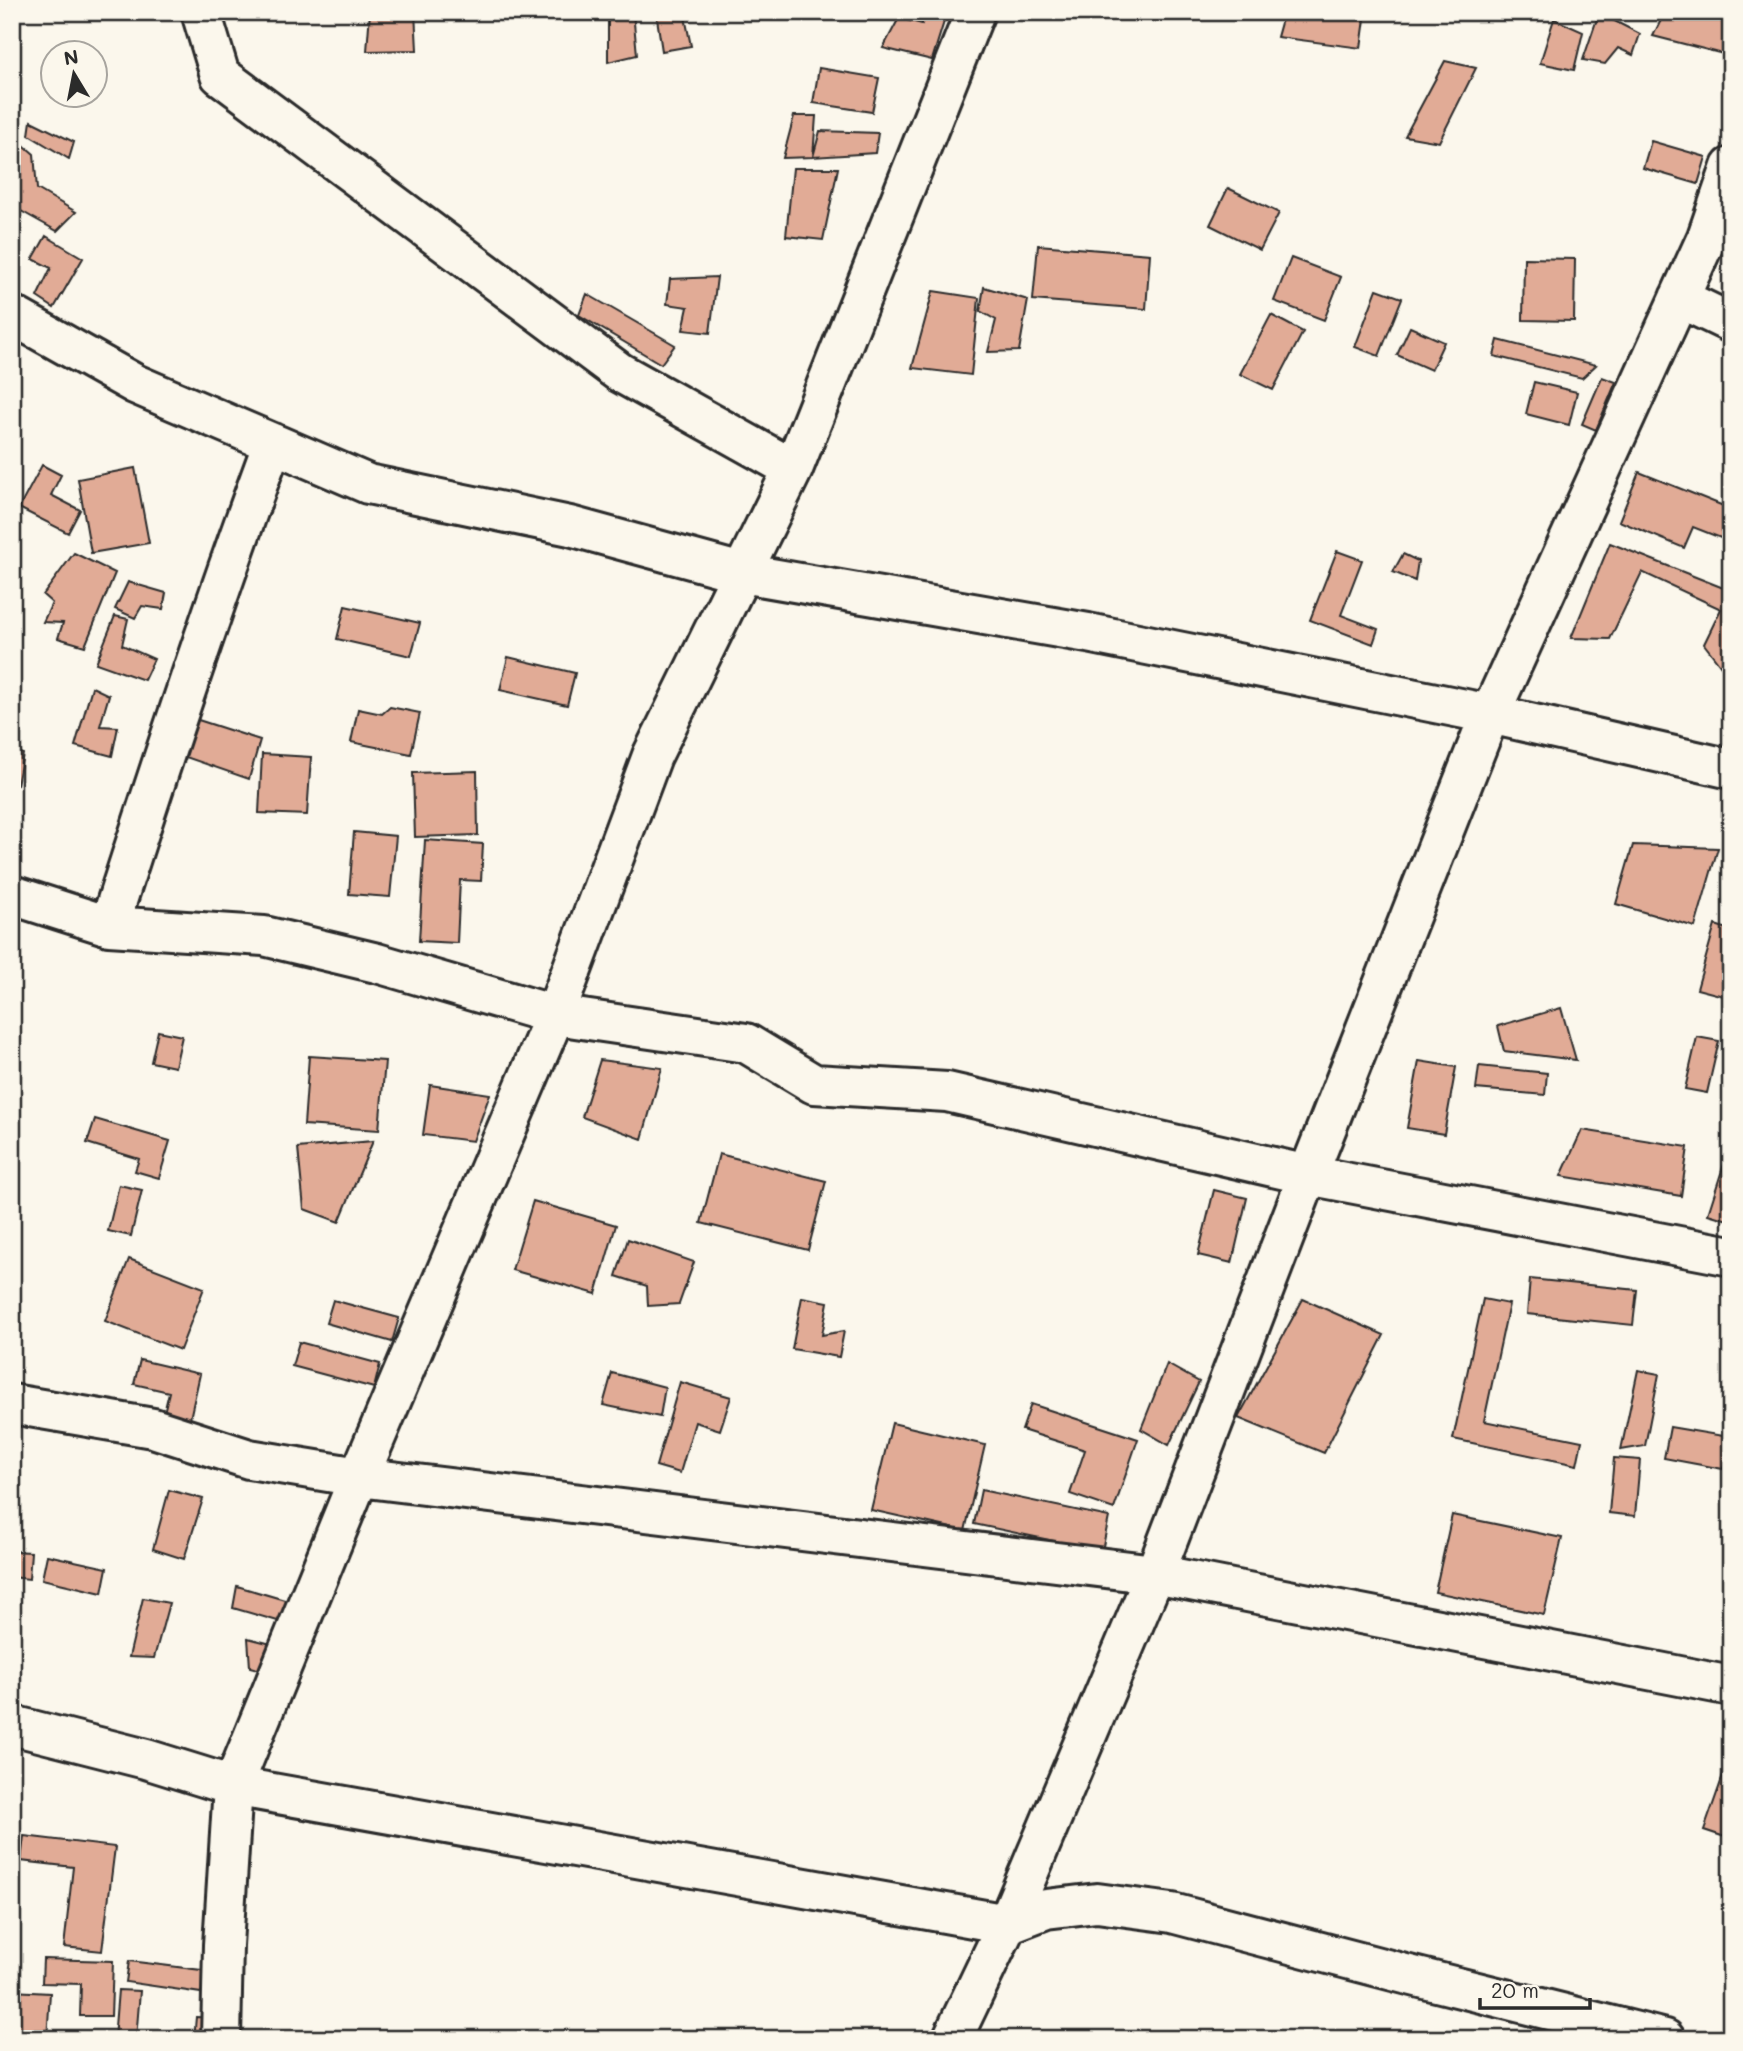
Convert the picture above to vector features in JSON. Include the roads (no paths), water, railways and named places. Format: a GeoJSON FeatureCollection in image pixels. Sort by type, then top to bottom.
{"type":"FeatureCollection","features":[{"type":"Feature","properties":{"kind":"street"},"geometry":{"type":"LineString","coordinates":[[201,12],[220,75],[619,372],[793,469]]}},
{"type":"Feature","properties":{"kind":"street"},"geometry":{"type":"LineString","coordinates":[[220,2039],[233,1786],[359,1477],[555,1015],[652,756],[793,469],[975,12]]}},
{"type":"Feature","properties":{"kind":"street"},"geometry":{"type":"LineString","coordinates":[[953,2039],[1007,1924],[1155,1574],[1308,1175],[1490,714],[1707,237],[1731,167]]}},
{"type":"Feature","properties":{"kind":"street"},"geometry":{"type":"LineString","coordinates":[[1679,299],[1731,323]]}},
{"type":"Feature","properties":{"kind":"street"},"geometry":{"type":"LineString","coordinates":[[12,315],[135,384],[368,484],[570,526],[742,573],[1087,633],[1490,714],[1731,769]]}},
{"type":"Feature","properties":{"kind":"street"},"geometry":{"type":"LineString","coordinates":[[109,926],[173,726],[273,443]]}},
{"type":"Feature","properties":{"kind":"street"},"geometry":{"type":"LineString","coordinates":[[12,895],[109,926],[264,936],[377,963],[555,1015],[746,1043],[814,1084],[947,1092],[1308,1175],[1731,1256]]}},
{"type":"Feature","properties":{"kind":"street"},"geometry":{"type":"LineString","coordinates":[[12,1404],[153,1428],[249,1459],[359,1477],[1155,1574],[1731,1686]]}},
{"type":"Feature","properties":{"kind":"street"},"geometry":{"type":"LineString","coordinates":[[12,1725],[146,1759],[233,1786],[1007,1924],[1046,1909],[1097,1903],[1172,1913],[1405,1975],[1665,2039]]}}]}
